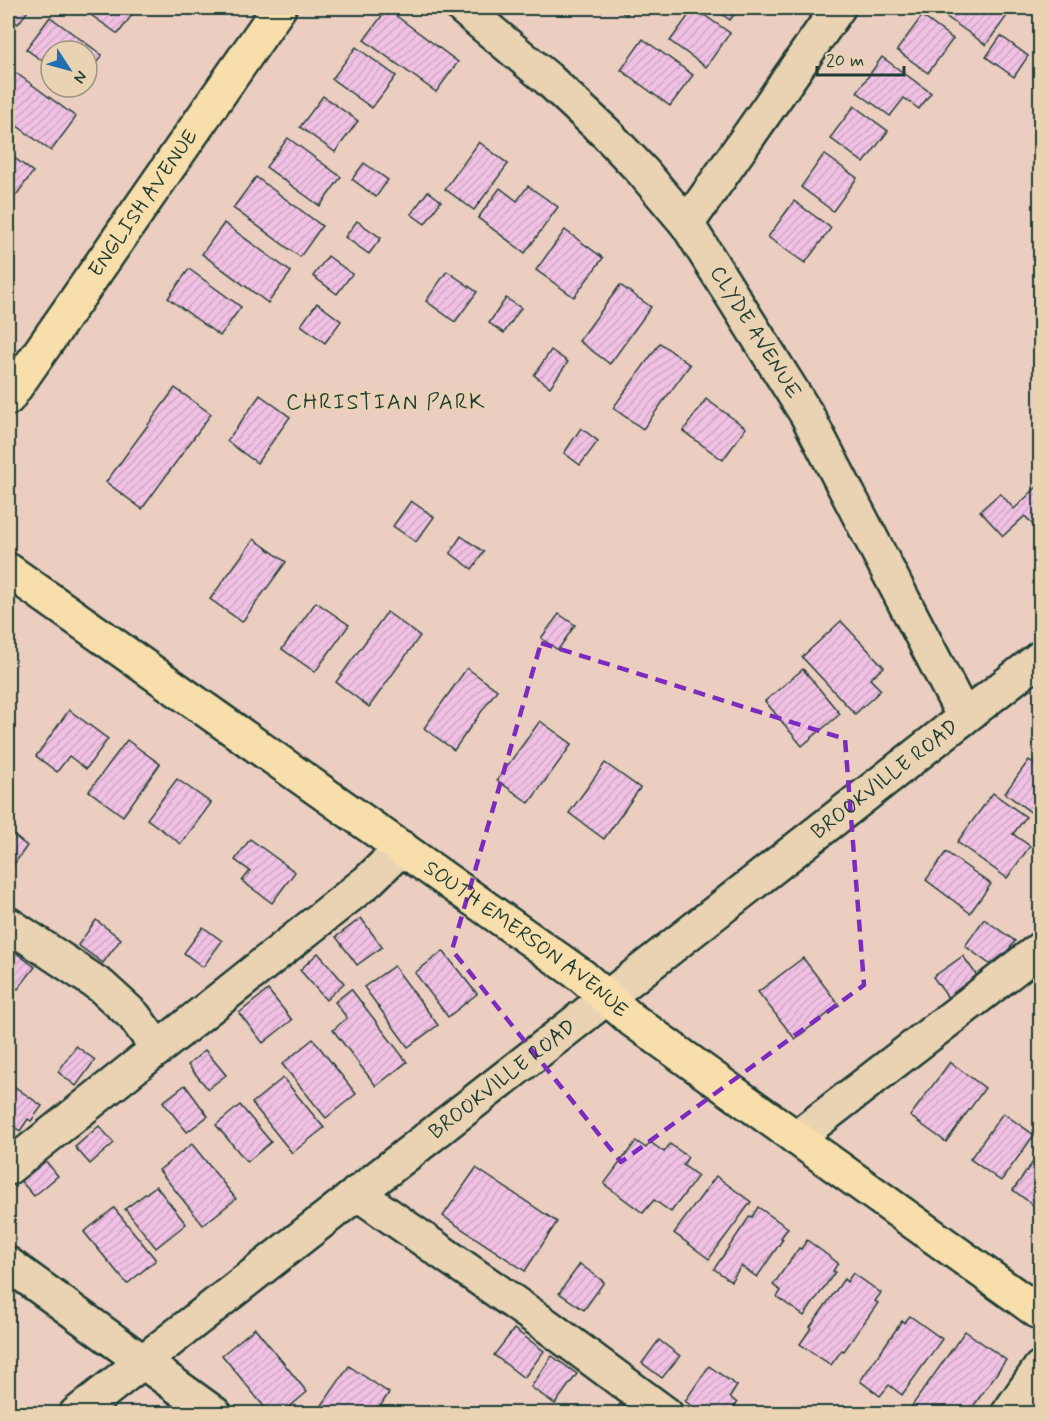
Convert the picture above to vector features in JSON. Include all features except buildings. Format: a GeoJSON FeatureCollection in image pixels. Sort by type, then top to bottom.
{"type":"FeatureCollection","features":[{"type":"Feature","properties":{"kind":"main road","name":"ENGLISH AVENUE"},"geometry":{"type":"LineString","coordinates":[[8,398],[279,8]]}},
{"type":"Feature","properties":{"kind":"main road","name":"SOUTH EMERSON AVENUE"},"geometry":{"type":"LineString","coordinates":[[8,570],[582,976],[631,1019],[1041,1313]]}},
{"type":"Feature","properties":{"kind":"street","name":"CLYDE AVENUE"},"geometry":{"type":"LineString","coordinates":[[463,8],[554,85],[606,133],[687,224],[807,415],[964,717]]}},
{"type":"Feature","properties":{"kind":"street"},"geometry":{"type":"LineString","coordinates":[[687,224],[838,8]]}},
{"type":"Feature","properties":{"kind":"street","name":"BROOKVILLE ROAD"},"geometry":{"type":"LineString","coordinates":[[76,1413],[1041,658]]}},
{"type":"Feature","properties":{"kind":"street"},"geometry":{"type":"LineString","coordinates":[[8,1168],[368,881],[402,848]]}},
{"type":"Feature","properties":{"kind":"street"},"geometry":{"type":"LineString","coordinates":[[8,924],[101,986],[134,1016],[158,1049]]}},
{"type":"Feature","properties":{"kind":"street"},"geometry":{"type":"LineString","coordinates":[[796,1138],[1041,949]]}},
{"type":"Feature","properties":{"kind":"street"},"geometry":{"type":"LineString","coordinates":[[357,1193],[546,1325],[666,1413]]}},
{"type":"Feature","properties":{"kind":"street"},"geometry":{"type":"LineString","coordinates":[[8,1264],[215,1413]]}},
{"type":"Feature","properties":{"kind":"street"},"geometry":{"type":"LineString","coordinates":[[1008,1413],[1041,1368]]}},
{"type":"Feature","properties":{"kind":"highlighted area"},"geometry":{"type":"Polygon","coordinates":[[[541,643],[845,739],[864,985],[621,1162],[452,950],[541,643]]]}},
{"type":"Feature","properties":{"kind":"district","name":"CHRISTIAN PARK"},"geometry":{"type":"Point","coordinates":[386,403]}}]}
